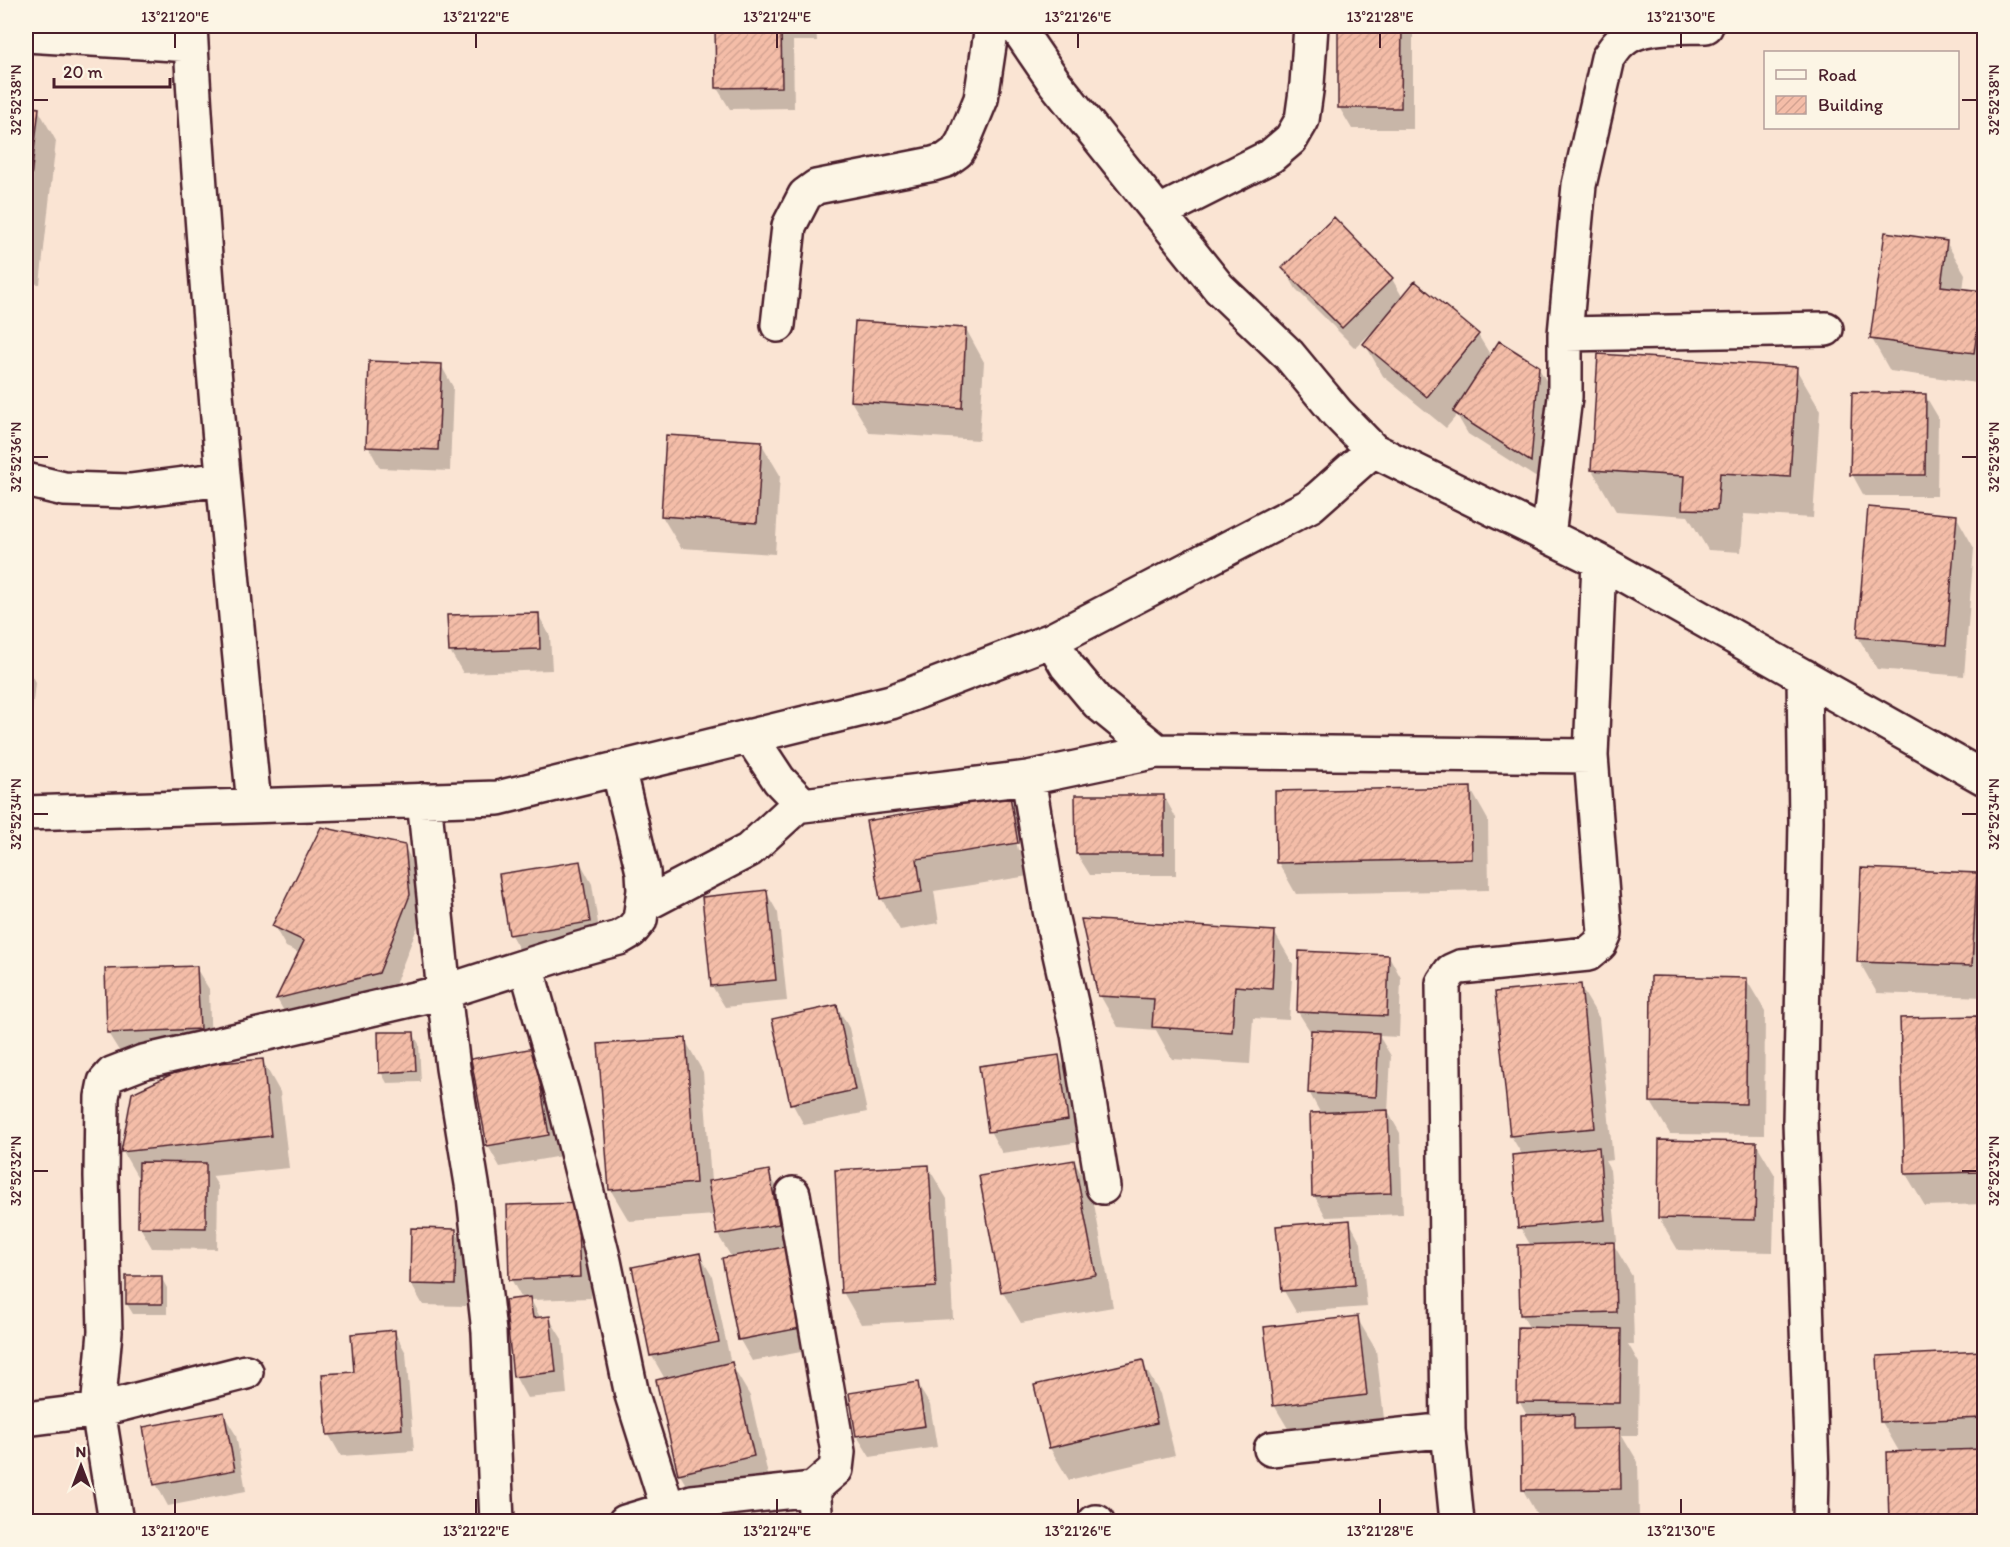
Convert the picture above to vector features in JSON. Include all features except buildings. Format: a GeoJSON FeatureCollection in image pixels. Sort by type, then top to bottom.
{"type":"FeatureCollection","features":[{"type":"Feature","properties":{"kind":"street"},"geometry":{"type":"LineString","coordinates":[[778,325],[789,226],[805,195],[816,187],[933,164],[946,160],[957,152],[981,99],[992,26]]}},
{"type":"Feature","properties":{"kind":"street"},"geometry":{"type":"LineString","coordinates":[[1016,26],[1055,82],[1219,288],[1288,355],[1337,413],[1373,450],[1599,561],[1984,778]]}},
{"type":"Feature","properties":{"kind":"street"},"geometry":{"type":"LineString","coordinates":[[1158,213],[1271,156],[1291,139],[1302,120],[1311,26]]}},
{"type":"Feature","properties":{"kind":"street"},"geometry":{"type":"LineString","coordinates":[[1548,536],[1565,397],[1565,334],[1579,185],[1608,58],[1620,42],[1635,33],[1654,29],[1706,26]]}},
{"type":"Feature","properties":{"kind":"street"},"geometry":{"type":"LineString","coordinates":[[26,35],[190,35],[200,201],[223,479],[254,806]]}},
{"type":"Feature","properties":{"kind":"street"},"geometry":{"type":"LineString","coordinates":[[1565,334],[1826,329]]}},
{"type":"Feature","properties":{"kind":"street"},"geometry":{"type":"LineString","coordinates":[[26,813],[498,798],[891,702],[1052,640],[1311,505],[1373,450]]}},
{"type":"Feature","properties":{"kind":"street"},"geometry":{"type":"LineString","coordinates":[[26,480],[64,489],[130,491],[223,479]]}},
{"type":"Feature","properties":{"kind":"street"},"geometry":{"type":"LineString","coordinates":[[1457,1521],[1448,1430],[1443,983],[1448,974],[1460,967],[1588,954],[1600,944],[1605,933],[1591,756],[1599,561]]}},
{"type":"Feature","properties":{"kind":"street"},"geometry":{"type":"LineString","coordinates":[[1052,640],[1067,666],[1098,703],[1157,752]]}},
{"type":"Feature","properties":{"kind":"street"},"geometry":{"type":"LineString","coordinates":[[1804,676],[1806,821],[1800,1122],[1812,1472],[1811,1521]]}},
{"type":"Feature","properties":{"kind":"street"},"geometry":{"type":"LineString","coordinates":[[750,736],[779,780],[800,804],[808,806],[1028,778],[1157,752],[1591,756]]}},
{"type":"Feature","properties":{"kind":"street"},"geometry":{"type":"LineString","coordinates":[[116,1521],[98,1410],[105,1332],[101,1176],[102,1097],[105,1082],[112,1074],[143,1062],[444,992],[619,938],[631,931],[640,920],[643,872],[618,768]]}},
{"type":"Feature","properties":{"kind":"street"},"geometry":{"type":"LineString","coordinates":[[1028,778],[1050,910],[1078,1034],[1102,1187]]}},
{"type":"Feature","properties":{"kind":"street"},"geometry":{"type":"LineString","coordinates":[[424,800],[453,1068],[474,1196],[489,1332],[497,1521]]}},
{"type":"Feature","properties":{"kind":"street"},"geometry":{"type":"LineString","coordinates":[[642,906],[749,850],[800,804]]}},
{"type":"Feature","properties":{"kind":"street"},"geometry":{"type":"LineString","coordinates":[[526,966],[565,1103],[604,1261],[632,1395],[668,1509]]}},
{"type":"Feature","properties":{"kind":"street"},"geometry":{"type":"LineString","coordinates":[[625,1521],[692,1502],[813,1489],[836,1469],[838,1452],[793,1194]]}},
{"type":"Feature","properties":{"kind":"street"},"geometry":{"type":"LineString","coordinates":[[26,1419],[98,1410],[246,1372]]}},
{"type":"Feature","properties":{"kind":"street"},"geometry":{"type":"LineString","coordinates":[[1271,1449],[1448,1430]]}},
{"type":"Feature","properties":{"kind":"street"},"geometry":{"type":"LineString","coordinates":[[813,1489],[816,1521]]}}]}
